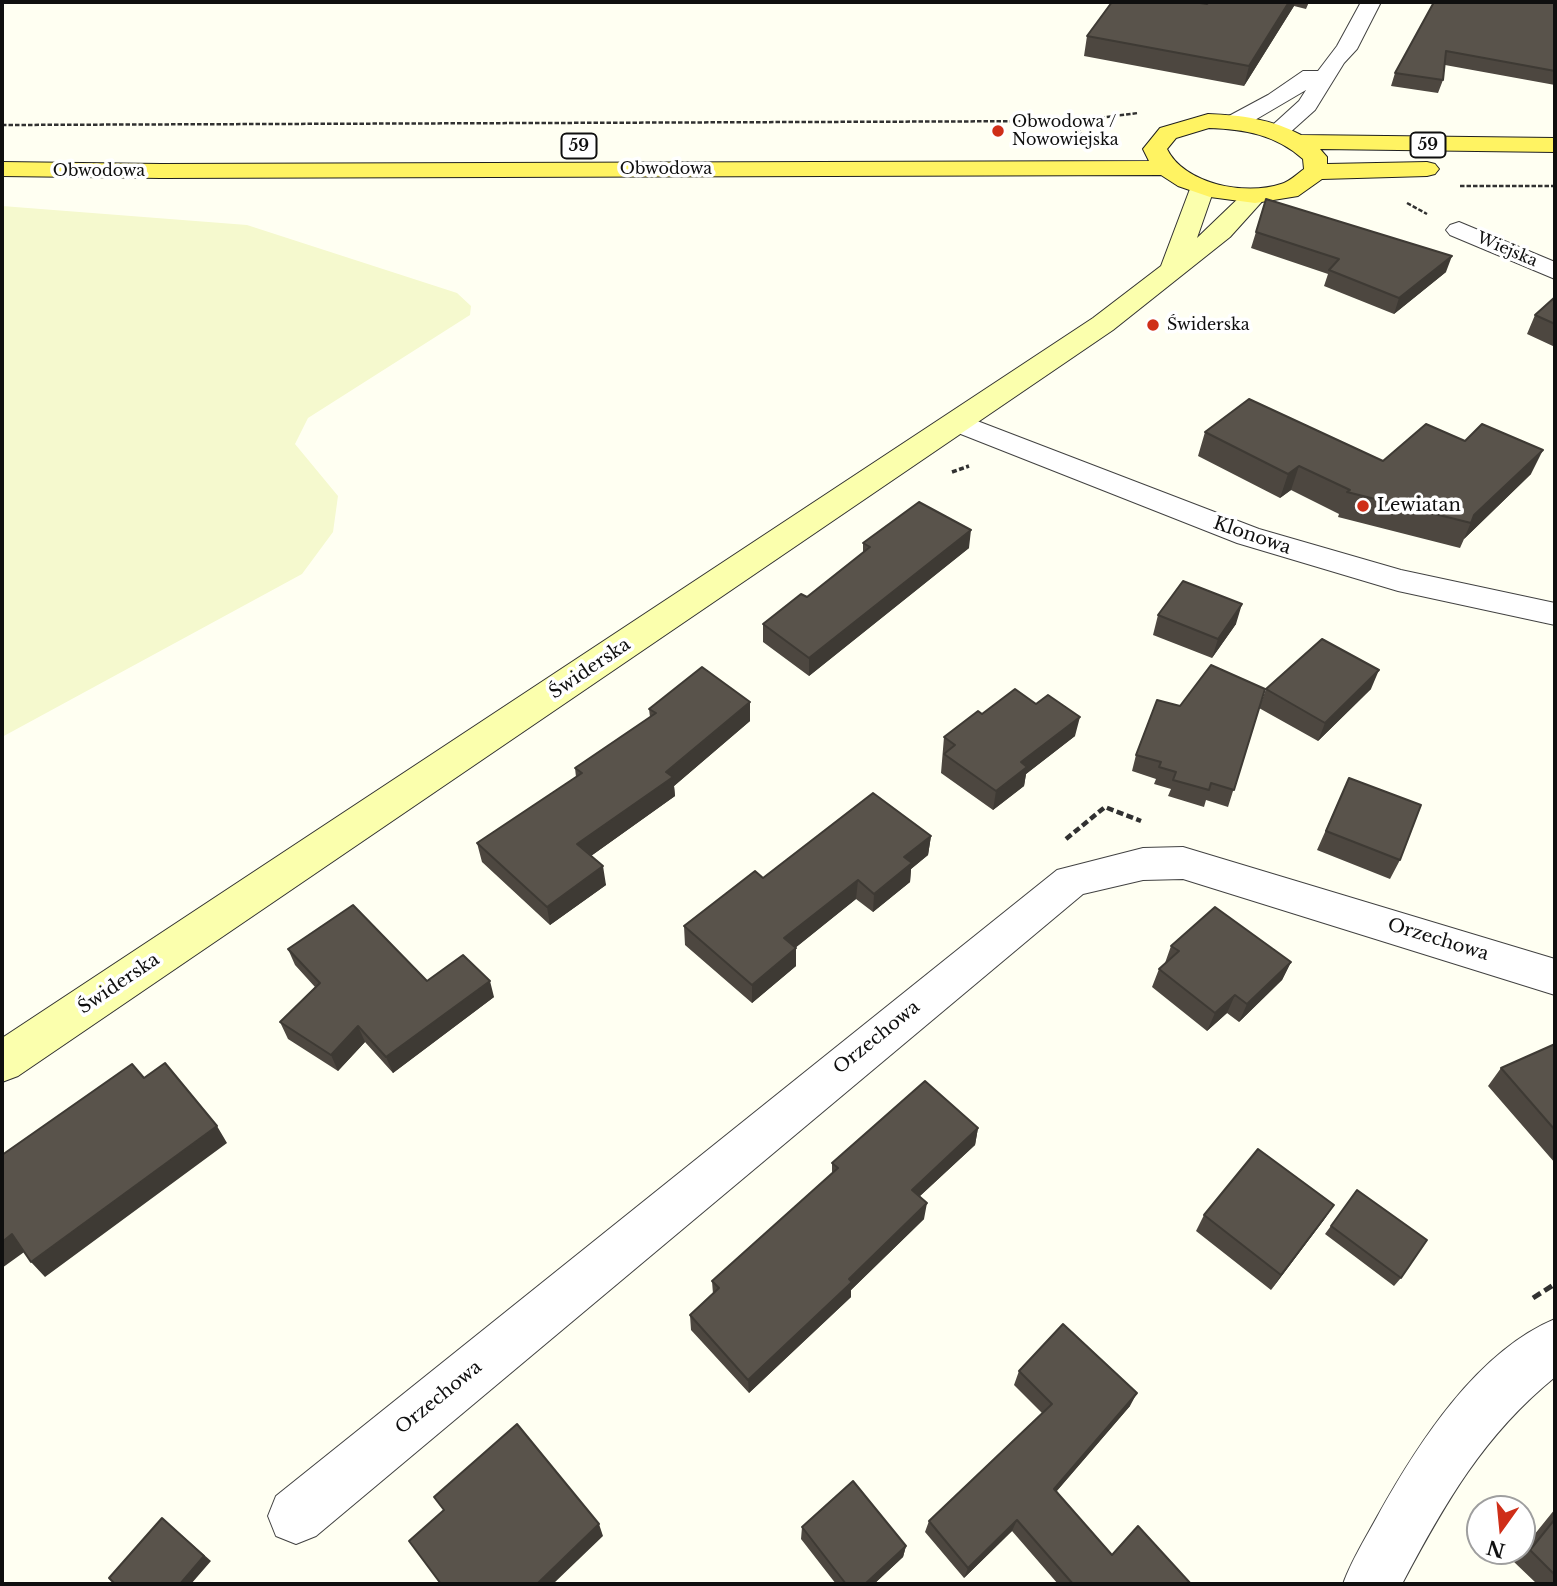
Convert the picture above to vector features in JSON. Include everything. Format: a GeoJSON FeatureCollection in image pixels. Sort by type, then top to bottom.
{"type":"FeatureCollection","features":[{"type":"Feature","properties":{"kind":"main road","name":"59"},"geometry":{"type":"LineString","coordinates":[[1162,168],[1143,144],[1184,125],[1208,121],[1234,122],[1278,131],[1300,142],[1555,145]]}},
{"type":"Feature","properties":{"kind":"main road"},"geometry":{"type":"LineString","coordinates":[[1300,142],[1315,157],[1316,172]]}},
{"type":"Feature","properties":{"kind":"main road","name":"Obwodowa"},"geometry":{"type":"LineString","coordinates":[[2,147],[161,148]]}},
{"type":"Feature","properties":{"kind":"main road","name":"Obwodowa"},"geometry":{"type":"LineString","coordinates":[[2,169],[161,172],[1162,168],[1178,179],[1202,188],[1255,195],[1295,189],[1316,172]]}},
{"type":"Feature","properties":{"kind":"main road","name":"59"},"geometry":{"type":"LineString","coordinates":[[1316,172],[1449,177]]}},
{"type":"Feature","properties":{"kind":"street"},"geometry":{"type":"LineString","coordinates":[[1234,122],[1276,100],[1336,59],[1346,49],[1371,2]]}},
{"type":"Feature","properties":{"kind":"street"},"geometry":{"type":"LineString","coordinates":[[1278,131],[1307,105],[1336,59]]}},
{"type":"Feature","properties":{"kind":"street"},"geometry":{"type":"LineString","coordinates":[[1172,268],[1202,188]]}},
{"type":"Feature","properties":{"kind":"street","name":"Świderska"},"geometry":{"type":"LineString","coordinates":[[2,1062],[1103,324],[1221,232],[1255,195]]}},
{"type":"Feature","properties":{"kind":"street","name":"Wiejska"},"geometry":{"type":"LineString","coordinates":[[1459,230],[1555,271]]}},
{"type":"Feature","properties":{"kind":"street","name":"Klonowa"},"geometry":{"type":"LineString","coordinates":[[959,423],[1248,536],[1398,580],[1555,614]]}},
{"type":"Feature","properties":{"kind":"street","name":"Orzechowa"},"geometry":{"type":"LineString","coordinates":[[296,1516],[1072,881],[1143,864],[1183,863],[1555,977]]}},
{"type":"Feature","properties":{"kind":"street"},"geometry":{"type":"LineString","coordinates":[[1371,1584],[1448,1450],[1482,1409],[1522,1369],[1555,1345]]}},
{"type":"Feature","properties":{"kind":"path"},"geometry":{"type":"LineString","coordinates":[[2,125],[1075,121]]}},
{"type":"Feature","properties":{"kind":"path"},"geometry":{"type":"LineString","coordinates":[[1449,177],[1555,186]]}},
{"type":"Feature","properties":{"kind":"path"},"geometry":{"type":"LineString","coordinates":[[1402,201],[1459,230]]}},
{"type":"Feature","properties":{"kind":"green space"},"geometry":{"type":"Polygon","coordinates":[[[2,206],[247,225],[457,293],[471,306],[470,315],[308,418],[295,444],[338,496],[333,532],[302,574],[2,737],[2,206]]]}},
{"type":"Feature","properties":{"kind":"building"},"geometry":{"type":"Polygon","coordinates":[[[1112,2],[1289,2],[1249,66],[1087,36],[1112,2]]]}},
{"type":"Feature","properties":{"kind":"building"},"geometry":{"type":"Polygon","coordinates":[[[1434,2],[1555,2],[1555,71],[1446,51],[1443,80],[1395,73],[1434,2]]]}},
{"type":"Feature","properties":{"kind":"building"},"geometry":{"type":"Polygon","coordinates":[[[1266,199],[1452,256],[1399,298],[1329,270],[1339,259],[1256,232],[1266,199]]]}},
{"type":"Feature","properties":{"kind":"building"},"geometry":{"type":"Polygon","coordinates":[[[1555,297],[1555,324],[1535,315],[1555,297]]]}},
{"type":"Feature","properties":{"kind":"building"},"geometry":{"type":"Polygon","coordinates":[[[1249,399],[1383,461],[1426,424],[1465,441],[1482,424],[1543,450],[1474,515],[1471,523],[1347,492],[1350,490],[1299,466],[1288,474],[1205,432],[1249,399]]]}},
{"type":"Feature","properties":{"kind":"building"},"geometry":{"type":"Polygon","coordinates":[[[919,502],[971,530],[809,658],[763,624],[801,594],[807,597],[870,547],[863,543],[919,502]]]}},
{"type":"Feature","properties":{"kind":"building"},"geometry":{"type":"Polygon","coordinates":[[[1183,581],[1242,604],[1218,639],[1158,615],[1183,581]]]}},
{"type":"Feature","properties":{"kind":"building"},"geometry":{"type":"Polygon","coordinates":[[[1322,639],[1379,670],[1325,723],[1266,689],[1322,639]]]}},
{"type":"Feature","properties":{"kind":"building"},"geometry":{"type":"Polygon","coordinates":[[[1211,665],[1265,689],[1234,790],[1211,783],[1209,790],[1173,780],[1176,772],[1159,767],[1161,762],[1136,755],[1157,700],[1180,706],[1211,665]]]}},
{"type":"Feature","properties":{"kind":"building"},"geometry":{"type":"Polygon","coordinates":[[[702,667],[750,702],[666,772],[673,777],[577,844],[603,866],[547,907],[477,843],[582,773],[575,768],[656,713],[649,709],[702,667]]]}},
{"type":"Feature","properties":{"kind":"building"},"geometry":{"type":"Polygon","coordinates":[[[1015,689],[1036,704],[1048,695],[1080,717],[1021,762],[1027,767],[996,791],[944,754],[955,745],[944,737],[978,711],[982,714],[1015,689]]]}},
{"type":"Feature","properties":{"kind":"building"},"geometry":{"type":"Polygon","coordinates":[[[1349,778],[1421,805],[1400,860],[1326,831],[1349,778]]]}},
{"type":"Feature","properties":{"kind":"building"},"geometry":{"type":"Polygon","coordinates":[[[873,793],[931,836],[904,857],[912,863],[874,894],[858,880],[784,938],[796,948],[752,985],[684,926],[755,871],[763,878],[873,793]]]}},
{"type":"Feature","properties":{"kind":"building"},"geometry":{"type":"Polygon","coordinates":[[[353,905],[427,981],[463,955],[490,981],[386,1057],[358,1026],[331,1055],[280,1022],[320,983],[288,949],[353,905]]]}},
{"type":"Feature","properties":{"kind":"building"},"geometry":{"type":"Polygon","coordinates":[[[1215,907],[1291,962],[1247,1004],[1235,995],[1215,1013],[1159,969],[1179,951],[1171,946],[1215,907]]]}},
{"type":"Feature","properties":{"kind":"building"},"geometry":{"type":"Polygon","coordinates":[[[1555,1044],[1555,1130],[1501,1068],[1555,1044]]]}},
{"type":"Feature","properties":{"kind":"building"},"geometry":{"type":"Polygon","coordinates":[[[165,1063],[217,1126],[31,1262],[12,1234],[2,1242],[2,1155],[132,1064],[144,1078],[165,1063]]]}},
{"type":"Feature","properties":{"kind":"building"},"geometry":{"type":"Polygon","coordinates":[[[925,1081],[978,1128],[912,1190],[927,1203],[849,1279],[852,1282],[748,1380],[690,1315],[719,1288],[712,1281],[838,1168],[832,1163],[925,1081]]]}},
{"type":"Feature","properties":{"kind":"building"},"geometry":{"type":"Polygon","coordinates":[[[1258,1149],[1334,1205],[1281,1275],[1204,1215],[1258,1149]]]}},
{"type":"Feature","properties":{"kind":"building"},"geometry":{"type":"Polygon","coordinates":[[[1357,1190],[1427,1240],[1401,1278],[1331,1226],[1357,1190]]]}},
{"type":"Feature","properties":{"kind":"building"},"geometry":{"type":"Polygon","coordinates":[[[1063,1324],[1137,1393],[1054,1489],[1112,1555],[1138,1526],[1191,1584],[1073,1584],[1017,1520],[968,1568],[929,1521],[1052,1404],[1019,1371],[1063,1324]]]}},
{"type":"Feature","properties":{"kind":"building"},"geometry":{"type":"Polygon","coordinates":[[[517,1424],[599,1524],[537,1584],[441,1584],[409,1541],[444,1510],[434,1497],[517,1424]]]}},
{"type":"Feature","properties":{"kind":"building"},"geometry":{"type":"Polygon","coordinates":[[[853,1481],[906,1546],[865,1584],[846,1584],[802,1527],[853,1481]]]}},
{"type":"Feature","properties":{"kind":"building"},"geometry":{"type":"Polygon","coordinates":[[[162,1518],[204,1556],[180,1584],[115,1584],[109,1578],[162,1518]]]}},
{"type":"Feature","properties":{"kind":"building"},"geometry":{"type":"Polygon","coordinates":[[[1555,1519],[1555,1575],[1536,1556],[1536,1543],[1555,1519]]]}},
{"type":"Feature","properties":{"kind":"place","name":"Obwodowa / Nowowiejska"},"geometry":{"type":"Point","coordinates":[998,131]}},
{"type":"Feature","properties":{"kind":"place","name":"Świderska"},"geometry":{"type":"Point","coordinates":[1153,325]}},
{"type":"Feature","properties":{"kind":"place","name":"Lewiatan"},"geometry":{"type":"Point","coordinates":[1363,506]}}]}
